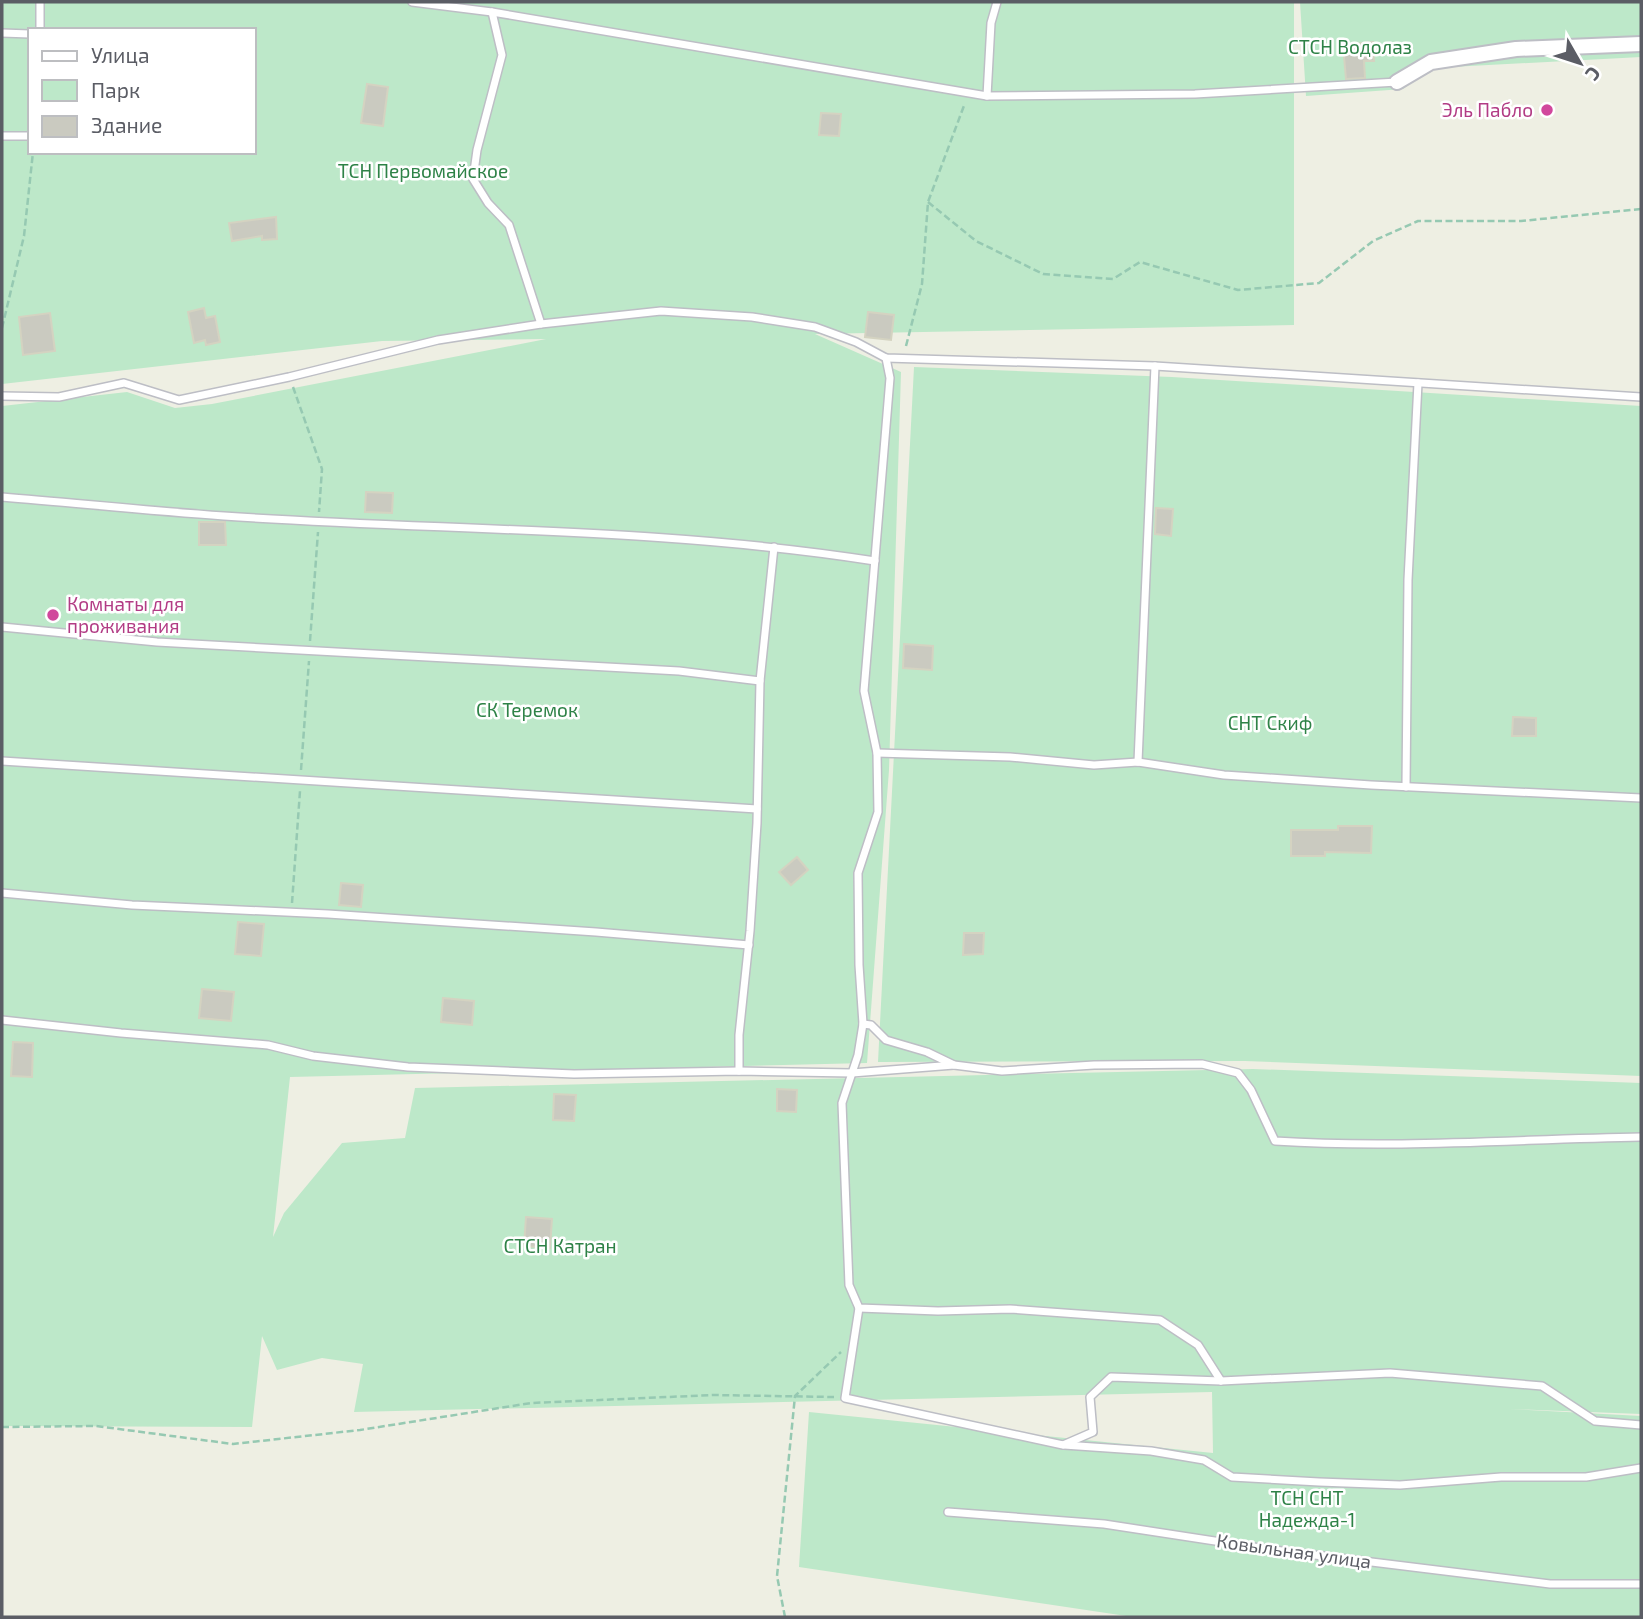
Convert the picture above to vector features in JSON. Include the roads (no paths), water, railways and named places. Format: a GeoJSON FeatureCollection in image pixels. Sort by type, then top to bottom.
{"type":"FeatureCollection","features":[{"type":"Feature","properties":{"kind":"street"},"geometry":{"type":"LineString","coordinates":[[1397,82],[1431,62],[1516,49],[1641,44]]}},
{"type":"Feature","properties":{"kind":"lane"},"geometry":{"type":"LineString","coordinates":[[40,2],[40,28]]}},
{"type":"Feature","properties":{"kind":"lane"},"geometry":{"type":"LineString","coordinates":[[412,2],[492,12],[987,96],[1195,94],[1397,82]]}},
{"type":"Feature","properties":{"kind":"lane"},"geometry":{"type":"LineString","coordinates":[[987,96],[991,23],[997,2]]}},
{"type":"Feature","properties":{"kind":"lane"},"geometry":{"type":"LineString","coordinates":[[492,12],[502,55],[477,150],[473,179],[488,203],[509,225],[541,324]]}},
{"type":"Feature","properties":{"kind":"lane"},"geometry":{"type":"LineString","coordinates":[[2,33],[28,34]]}},
{"type":"Feature","properties":{"kind":"lane"},"geometry":{"type":"LineString","coordinates":[[2,136],[28,136]]}},
{"type":"Feature","properties":{"kind":"lane"},"geometry":{"type":"LineString","coordinates":[[2,396],[59,397],[124,383],[178,400],[289,377],[438,340],[541,324],[661,311],[752,317],[815,327],[856,342],[886,358],[1155,366],[1641,397]]}},
{"type":"Feature","properties":{"kind":"lane"},"geometry":{"type":"LineString","coordinates":[[886,358],[890,378],[864,691],[877,753],[878,812],[858,873],[863,1024],[858,1055],[842,1103],[849,1285],[859,1308],[845,1398],[1063,1445],[1152,1451],[1204,1460],[1232,1477],[1400,1485],[1500,1478],[1586,1477],[1641,1468]]}},
{"type":"Feature","properties":{"kind":"lane"},"geometry":{"type":"LineString","coordinates":[[1138,762],[1155,366]]}},
{"type":"Feature","properties":{"kind":"lane"},"geometry":{"type":"LineString","coordinates":[[1406,787],[1408,580],[1418,383]]}},
{"type":"Feature","properties":{"kind":"lane"},"geometry":{"type":"LineString","coordinates":[[2,497],[225,516],[502,528],[774,547],[875,561]]}},
{"type":"Feature","properties":{"kind":"lane"},"geometry":{"type":"LineString","coordinates":[[739,1071],[739,1035],[749,946],[757,809],[760,681],[774,547]]}},
{"type":"Feature","properties":{"kind":"lane"},"geometry":{"type":"LineString","coordinates":[[2,627],[158,642],[678,671],[760,681]]}},
{"type":"Feature","properties":{"kind":"lane"},"geometry":{"type":"LineString","coordinates":[[877,753],[1010,757],[1094,765],[1138,762],[1224,775],[1641,798]]}},
{"type":"Feature","properties":{"kind":"lane"},"geometry":{"type":"LineString","coordinates":[[2,761],[757,809]]}},
{"type":"Feature","properties":{"kind":"lane"},"geometry":{"type":"LineString","coordinates":[[2,892],[132,905],[328,914],[596,932],[749,946]]}},
{"type":"Feature","properties":{"kind":"lane"},"geometry":{"type":"LineString","coordinates":[[2,1020],[268,1045],[313,1056],[408,1067],[574,1074],[739,1071],[852,1073],[954,1065],[1002,1071],[1094,1065],[1202,1064],[1238,1073],[1251,1090],[1275,1141],[1321,1144],[1468,1143],[1641,1137]]}},
{"type":"Feature","properties":{"kind":"lane"},"geometry":{"type":"LineString","coordinates":[[863,1024],[871,1025],[886,1040],[927,1052],[954,1065]]}},
{"type":"Feature","properties":{"kind":"lane"},"geometry":{"type":"LineString","coordinates":[[859,1308],[937,1311],[1010,1309],[1160,1320],[1198,1345],[1221,1381]]}},
{"type":"Feature","properties":{"kind":"lane"},"geometry":{"type":"LineString","coordinates":[[1063,1445],[1093,1432],[1090,1397],[1111,1377],[1221,1381],[1390,1373],[1542,1386],[1595,1421],[1641,1425]]}},
{"type":"Feature","properties":{"kind":"lane","name":"Ковыльная улица"},"geometry":{"type":"LineString","coordinates":[[948,1511],[1104,1524],[1274,1550],[1550,1584],[1641,1584]]}},
{"type":"Feature","properties":{"kind":"place","name":"Эль Пабло"},"geometry":{"type":"Point","coordinates":[1547,110]}},
{"type":"Feature","properties":{"kind":"place","name":"Комнаты для проживания"},"geometry":{"type":"Point","coordinates":[53,615]}},
{"type":"Feature","properties":{"kind":"park label","name":"СТСН Водолаз"},"geometry":{"type":"Point","coordinates":[1350,47]}},
{"type":"Feature","properties":{"kind":"park label","name":"ТСН Первомайское"},"geometry":{"type":"Point","coordinates":[423,171]}},
{"type":"Feature","properties":{"kind":"park label","name":"СК Теремок"},"geometry":{"type":"Point","coordinates":[527,710]}},
{"type":"Feature","properties":{"kind":"park label","name":"СНТ Скиф"},"geometry":{"type":"Point","coordinates":[1270,723]}},
{"type":"Feature","properties":{"kind":"park label","name":"СТСН Катран"},"geometry":{"type":"Point","coordinates":[560,1246]}},
{"type":"Feature","properties":{"kind":"park label","name":"ТСН СНТ Надежда-1"},"geometry":{"type":"Point","coordinates":[1307,1509]}}]}
